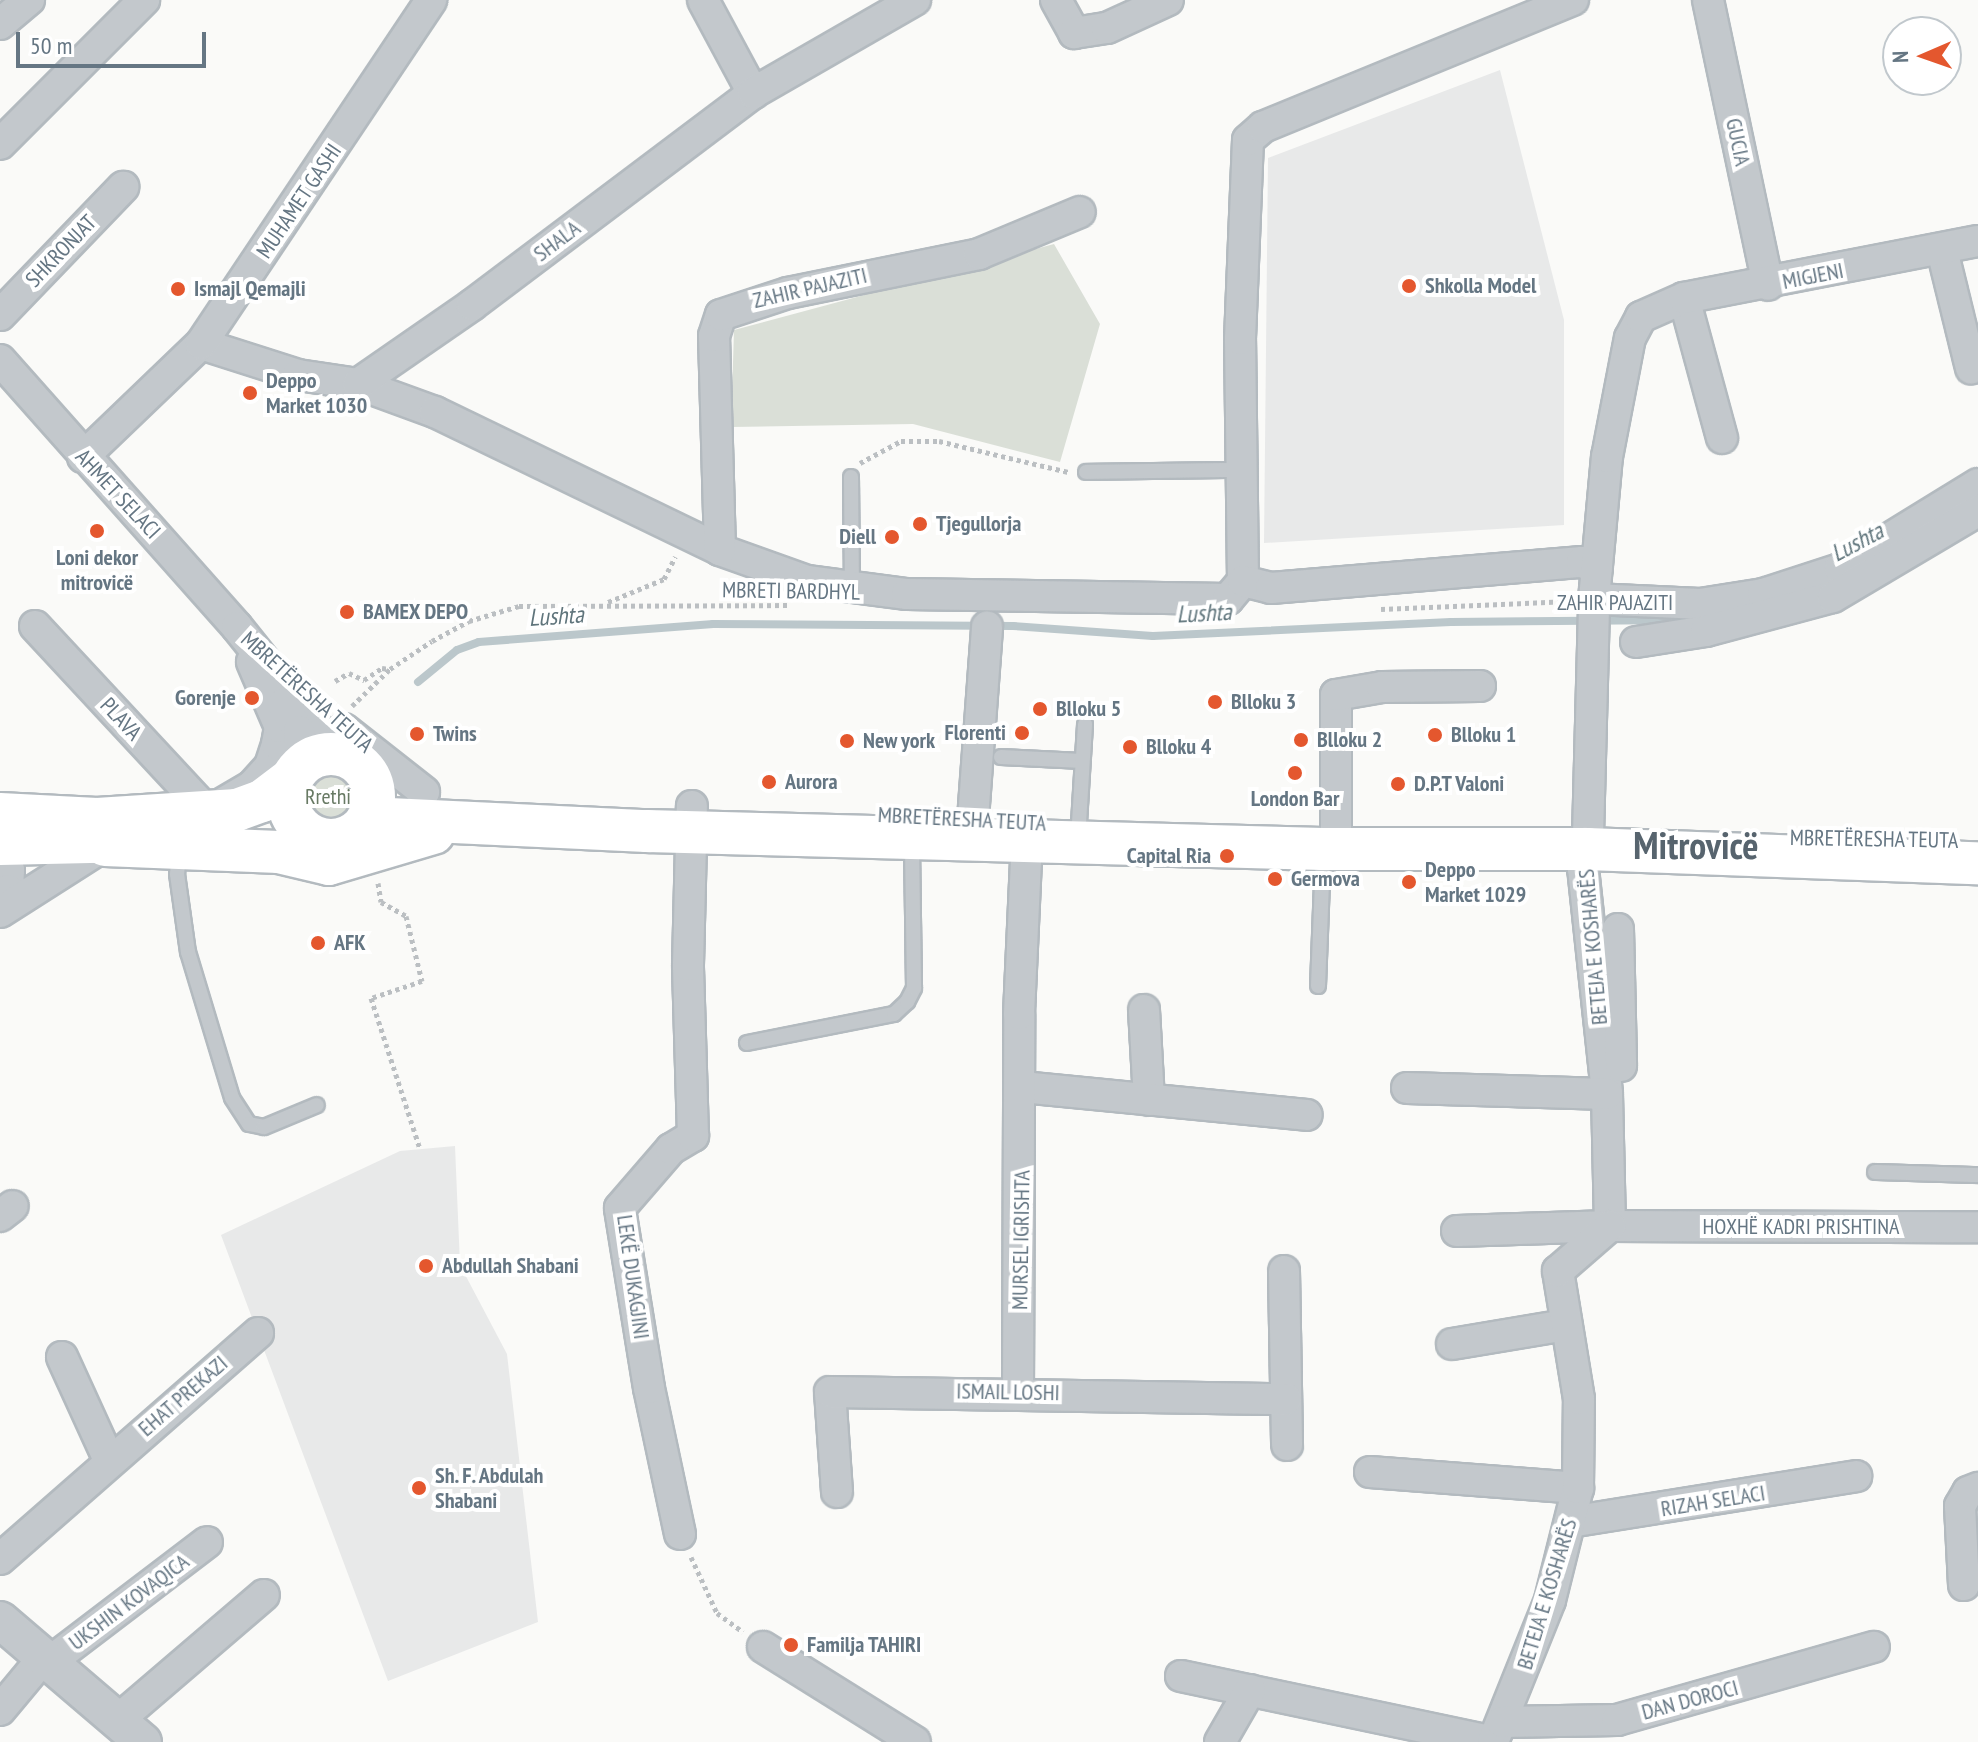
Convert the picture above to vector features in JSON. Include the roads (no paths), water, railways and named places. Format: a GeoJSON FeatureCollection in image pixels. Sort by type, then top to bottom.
{"type":"FeatureCollection","features":[{"type":"Feature","properties":{"kind":"main road"},"geometry":{"type":"LineString","coordinates":[[309,834],[292,815],[297,772],[322,755],[365,790],[424,792]]}},
{"type":"Feature","properties":{"kind":"main road","name":"MBRETËRESHA TEUTA"},"geometry":{"type":"LineString","coordinates":[[0,814],[97,819],[237,810],[262,801],[297,772]]}},
{"type":"Feature","properties":{"kind":"main road","name":"MBRETËRESHA TEUTA"},"geometry":{"type":"LineString","coordinates":[[365,790],[457,824],[693,819],[973,819],[1329,839]]}},
{"type":"Feature","properties":{"kind":"main road"},"geometry":{"type":"LineString","coordinates":[[105,845],[262,826],[335,839],[360,828],[365,790]]}},
{"type":"Feature","properties":{"kind":"main road","name":"MBRETËRESHA TEUTA"},"geometry":{"type":"LineString","coordinates":[[424,792],[912,838],[1027,841],[1978,840]]}},
{"type":"Feature","properties":{"kind":"main road"},"geometry":{"type":"LineString","coordinates":[[0,844],[279,852],[329,864],[457,824]]}},
{"type":"Feature","properties":{"kind":"main road","name":"MBRETËRESHA TEUTA"},"geometry":{"type":"LineString","coordinates":[[1588,842],[1978,863]]}},
{"type":"Feature","properties":{"kind":"street"},"geometry":{"type":"LineString","coordinates":[[0,24],[29,0]]}},
{"type":"Feature","properties":{"kind":"street"},"geometry":{"type":"LineString","coordinates":[[0,144],[144,0]]}},
{"type":"Feature","properties":{"kind":"street","name":"MUHAMET GASHI"},"geometry":{"type":"LineString","coordinates":[[83,457],[201,344],[431,0]]}},
{"type":"Feature","properties":{"kind":"street"},"geometry":{"type":"LineString","coordinates":[[703,0],[753,93]]}},
{"type":"Feature","properties":{"kind":"street","name":"SHALA"},"geometry":{"type":"LineString","coordinates":[[358,384],[472,305],[753,93],[915,0]]}},
{"type":"Feature","properties":{"kind":"street"},"geometry":{"type":"LineString","coordinates":[[1056,0],[1074,33],[1107,28],[1168,0]]}},
{"type":"Feature","properties":{"kind":"street"},"geometry":{"type":"LineString","coordinates":[[201,344],[298,375],[358,384],[435,412],[720,550],[807,581],[907,594],[1228,599],[1243,581],[1238,470],[1248,140],[1263,127],[1573,0]]}},
{"type":"Feature","properties":{"kind":"street","name":"GUCIA"},"geometry":{"type":"LineString","coordinates":[[1708,0],[1768,285]]}},
{"type":"Feature","properties":{"kind":"street","name":"SHKRONJAT"},"geometry":{"type":"LineString","coordinates":[[0,315],[123,187]]}},
{"type":"Feature","properties":{"kind":"street","name":"ZAHIR PAJAZITI"},"geometry":{"type":"LineString","coordinates":[[720,550],[714,336],[721,315],[788,293],[979,254],[1080,212]]}},
{"type":"Feature","properties":{"kind":"street","name":"MIGJENI"},"geometry":{"type":"LineString","coordinates":[[1641,317],[1684,298],[1768,285],[1978,241]]}},
{"type":"Feature","properties":{"kind":"street"},"geometry":{"type":"LineString","coordinates":[[1942,250],[1971,368]]}},
{"type":"Feature","properties":{"kind":"street"},"geometry":{"type":"LineString","coordinates":[[1684,298],[1722,438]]}},
{"type":"Feature","properties":{"kind":"street","name":"BETEJA E KOSHARËS"},"geometry":{"type":"LineString","coordinates":[[1497,1732],[1550,1600],[1578,1488],[1579,1399],[1558,1271],[1618,1227],[1585,895],[1594,605],[1607,457],[1630,338],[1641,317]]}},
{"type":"Feature","properties":{"kind":"street","name":"AHMET SELACI"},"geometry":{"type":"LineString","coordinates":[[0,360],[237,627],[365,790]]}},
{"type":"Feature","properties":{"kind":"street","name":"ZAHIR PAJAZITI"},"geometry":{"type":"LineString","coordinates":[[1594,605],[1700,604],[1763,594],[1840,569],[1978,484]]}},
{"type":"Feature","properties":{"kind":"street"},"geometry":{"type":"LineString","coordinates":[[1636,642],[1706,631],[1833,597],[1978,511]]}},
{"type":"Feature","properties":{"kind":"street"},"geometry":{"type":"LineString","coordinates":[[1243,581],[1271,588],[1582,562],[1597,568]]}},
{"type":"Feature","properties":{"kind":"street","name":"PLAVA"},"geometry":{"type":"LineString","coordinates":[[35,626],[208,812]]}},
{"type":"Feature","properties":{"kind":"street","name":"AHMET SELACI"},"geometry":{"type":"LineString","coordinates":[[237,627],[299,731],[297,772]]}},
{"type":"Feature","properties":{"kind":"street","name":"MBRETËRESHA TEUTA"},"geometry":{"type":"LineString","coordinates":[[237,627],[336,721],[424,792]]}},
{"type":"Feature","properties":{"kind":"street","name":"MBRETËRESHA TEUTA"},"geometry":{"type":"LineString","coordinates":[[208,812],[252,786],[270,766],[280,727],[237,627]]}},
{"type":"Feature","properties":{"kind":"street"},"geometry":{"type":"LineString","coordinates":[[973,819],[987,627]]}},
{"type":"Feature","properties":{"kind":"street"},"geometry":{"type":"LineString","coordinates":[[1329,839],[1336,695],[1382,687],[1480,686]]}},
{"type":"Feature","properties":{"kind":"street","name":"LEKË DUKAGJINI"},"geometry":{"type":"LineString","coordinates":[[680,1534],[649,1388],[620,1208],[671,1149],[693,1136],[688,965],[693,819]]}},
{"type":"Feature","properties":{"kind":"street","name":"MURSEL IGRISHTA"},"geometry":{"type":"LineString","coordinates":[[1018,1392],[1022,1087],[1019,1014],[1027,841]]}},
{"type":"Feature","properties":{"kind":"street"},"geometry":{"type":"LineString","coordinates":[[0,912],[105,845]]}},
{"type":"Feature","properties":{"kind":"street"},"geometry":{"type":"LineString","coordinates":[[0,862],[9,870],[8,890],[0,902]]}},
{"type":"Feature","properties":{"kind":"street"},"geometry":{"type":"LineString","coordinates":[[1457,1231],[1618,1227],[1618,929]]}},
{"type":"Feature","properties":{"kind":"street"},"geometry":{"type":"LineString","coordinates":[[1144,1010],[1149,1100]]}},
{"type":"Feature","properties":{"kind":"street"},"geometry":{"type":"LineString","coordinates":[[1022,1087],[1307,1115]]}},
{"type":"Feature","properties":{"kind":"street"},"geometry":{"type":"LineString","coordinates":[[1407,1088],[1607,1094]]}},
{"type":"Feature","properties":{"kind":"street","name":"HOXHË KADRI PRISHTINA"},"geometry":{"type":"LineString","coordinates":[[1618,1227],[1978,1227]]}},
{"type":"Feature","properties":{"kind":"street"},"geometry":{"type":"LineString","coordinates":[[1284,1271],[1287,1445]]}},
{"type":"Feature","properties":{"kind":"street"},"geometry":{"type":"LineString","coordinates":[[1452,1344],[1566,1325]]}},
{"type":"Feature","properties":{"kind":"street","name":"EHAT PREKAZI"},"geometry":{"type":"LineString","coordinates":[[0,1559],[109,1460],[258,1333]]}},
{"type":"Feature","properties":{"kind":"street"},"geometry":{"type":"LineString","coordinates":[[62,1357],[109,1460]]}},
{"type":"Feature","properties":{"kind":"street","name":"ISMAIL LOSHI"},"geometry":{"type":"LineString","coordinates":[[837,1492],[830,1392],[1018,1392],[1286,1399]]}},
{"type":"Feature","properties":{"kind":"street","name":"BETEJA E KOSHARËS"},"geometry":{"type":"LineString","coordinates":[[1370,1472],[1578,1488]]}},
{"type":"Feature","properties":{"kind":"street","name":"RIZAH SELACI"},"geometry":{"type":"LineString","coordinates":[[1570,1522],[1856,1476]]}},
{"type":"Feature","properties":{"kind":"street"},"geometry":{"type":"LineString","coordinates":[[1964,1585],[1960,1506],[1968,1492],[1978,1488]]}},
{"type":"Feature","properties":{"kind":"street","name":"UKSHIN KOVAQICA"},"geometry":{"type":"LineString","coordinates":[[48,1658],[207,1542]]}},
{"type":"Feature","properties":{"kind":"street","name":"UKSHIN KOVAQICA"},"geometry":{"type":"LineString","coordinates":[[0,1620],[130,1731],[264,1595]]}},
{"type":"Feature","properties":{"kind":"street"},"geometry":{"type":"LineString","coordinates":[[763,1647],[915,1742]]}},
{"type":"Feature","properties":{"kind":"street","name":"DAN DOROCI"},"geometry":{"type":"LineString","coordinates":[[1181,1676],[1497,1732],[1617,1720],[1874,1647]]}},
{"type":"Feature","properties":{"kind":"street"},"geometry":{"type":"LineString","coordinates":[[0,1710],[48,1658]]}},
{"type":"Feature","properties":{"kind":"street"},"geometry":{"type":"LineString","coordinates":[[1220,1742],[1250,1690]]}},
{"type":"Feature","properties":{"kind":"lane"},"geometry":{"type":"LineString","coordinates":[[1086,472],[1238,470]]}},
{"type":"Feature","properties":{"kind":"lane"},"geometry":{"type":"LineString","coordinates":[[851,477],[852,587]]}},
{"type":"Feature","properties":{"kind":"lane"},"geometry":{"type":"LineString","coordinates":[[1079,823],[1085,724]]}},
{"type":"Feature","properties":{"kind":"lane"},"geometry":{"type":"LineString","coordinates":[[1001,757],[1082,761]]}},
{"type":"Feature","properties":{"kind":"lane"},"geometry":{"type":"LineString","coordinates":[[747,1043],[894,1014],[907,1002],[914,988],[912,838]]}},
{"type":"Feature","properties":{"kind":"lane"},"geometry":{"type":"LineString","coordinates":[[1318,986],[1329,839]]}},
{"type":"Feature","properties":{"kind":"lane"},"geometry":{"type":"LineString","coordinates":[[180,848],[177,874],[188,952],[232,1098],[249,1124],[264,1127],[317,1105]]}},
{"type":"Feature","properties":{"kind":"lane"},"geometry":{"type":"LineString","coordinates":[[1875,1172],[1978,1175]]}},
{"type":"Feature","properties":{"kind":"waterway","name":"Lushta"},"geometry":{"type":"LineString","coordinates":[[418,682],[457,650],[479,642],[713,624],[1013,626],[1153,636],[1451,622],[1685,620]]}},
{"type":"Feature","properties":{"kind":"place","name":"Shkolla Model"},"geometry":{"type":"Point","coordinates":[1409,286]}},
{"type":"Feature","properties":{"kind":"place","name":"Ismajl Qemajli"},"geometry":{"type":"Point","coordinates":[178,289]}},
{"type":"Feature","properties":{"kind":"place","name":"Deppo Market 1030"},"geometry":{"type":"Point","coordinates":[250,393]}},
{"type":"Feature","properties":{"kind":"place","name":"Tjegullorja"},"geometry":{"type":"Point","coordinates":[920,524]}},
{"type":"Feature","properties":{"kind":"place","name":"Loni dekor mitrovicë"},"geometry":{"type":"Point","coordinates":[97,531]}},
{"type":"Feature","properties":{"kind":"place","name":"Diell"},"geometry":{"type":"Point","coordinates":[892,537]}},
{"type":"Feature","properties":{"kind":"place","name":"BAMEX DEPO"},"geometry":{"type":"Point","coordinates":[347,612]}},
{"type":"Feature","properties":{"kind":"place","name":"Gorenje"},"geometry":{"type":"Point","coordinates":[252,698]}},
{"type":"Feature","properties":{"kind":"place","name":"Blloku 3"},"geometry":{"type":"Point","coordinates":[1215,702]}},
{"type":"Feature","properties":{"kind":"place","name":"Blloku 5"},"geometry":{"type":"Point","coordinates":[1040,709]}},
{"type":"Feature","properties":{"kind":"place","name":"Florenti"},"geometry":{"type":"Point","coordinates":[1022,733]}},
{"type":"Feature","properties":{"kind":"place","name":"Twins"},"geometry":{"type":"Point","coordinates":[417,734]}},
{"type":"Feature","properties":{"kind":"place","name":"Blloku 1"},"geometry":{"type":"Point","coordinates":[1435,735]}},
{"type":"Feature","properties":{"kind":"place","name":"Blloku 2"},"geometry":{"type":"Point","coordinates":[1301,740]}},
{"type":"Feature","properties":{"kind":"place","name":"New york"},"geometry":{"type":"Point","coordinates":[847,741]}},
{"type":"Feature","properties":{"kind":"place","name":"Blloku 4"},"geometry":{"type":"Point","coordinates":[1130,747]}},
{"type":"Feature","properties":{"kind":"place","name":"London Bar"},"geometry":{"type":"Point","coordinates":[1295,773]}},
{"type":"Feature","properties":{"kind":"place","name":"Aurora"},"geometry":{"type":"Point","coordinates":[769,782]}},
{"type":"Feature","properties":{"kind":"place","name":"D.P.T Valoni"},"geometry":{"type":"Point","coordinates":[1398,784]}},
{"type":"Feature","properties":{"kind":"place","name":"Capital Ria"},"geometry":{"type":"Point","coordinates":[1227,856]}},
{"type":"Feature","properties":{"kind":"place","name":"Germova"},"geometry":{"type":"Point","coordinates":[1275,879]}},
{"type":"Feature","properties":{"kind":"place","name":"Deppo Market 1029"},"geometry":{"type":"Point","coordinates":[1409,882]}},
{"type":"Feature","properties":{"kind":"place","name":"AFK"},"geometry":{"type":"Point","coordinates":[318,943]}},
{"type":"Feature","properties":{"kind":"place","name":"Abdullah Shabani"},"geometry":{"type":"Point","coordinates":[426,1266]}},
{"type":"Feature","properties":{"kind":"place","name":"Sh. F. Abdulah Shabani"},"geometry":{"type":"Point","coordinates":[419,1488]}},
{"type":"Feature","properties":{"kind":"place","name":"Familja TAHIRI"},"geometry":{"type":"Point","coordinates":[791,1645]}},
{"type":"Feature","properties":{"kind":"district","name":"Mitrovicë"},"geometry":{"type":"Point","coordinates":[1696,845]}},
{"type":"Feature","properties":{"kind":"park label","name":"Rrethi"},"geometry":{"type":"Point","coordinates":[328,797]}}]}
